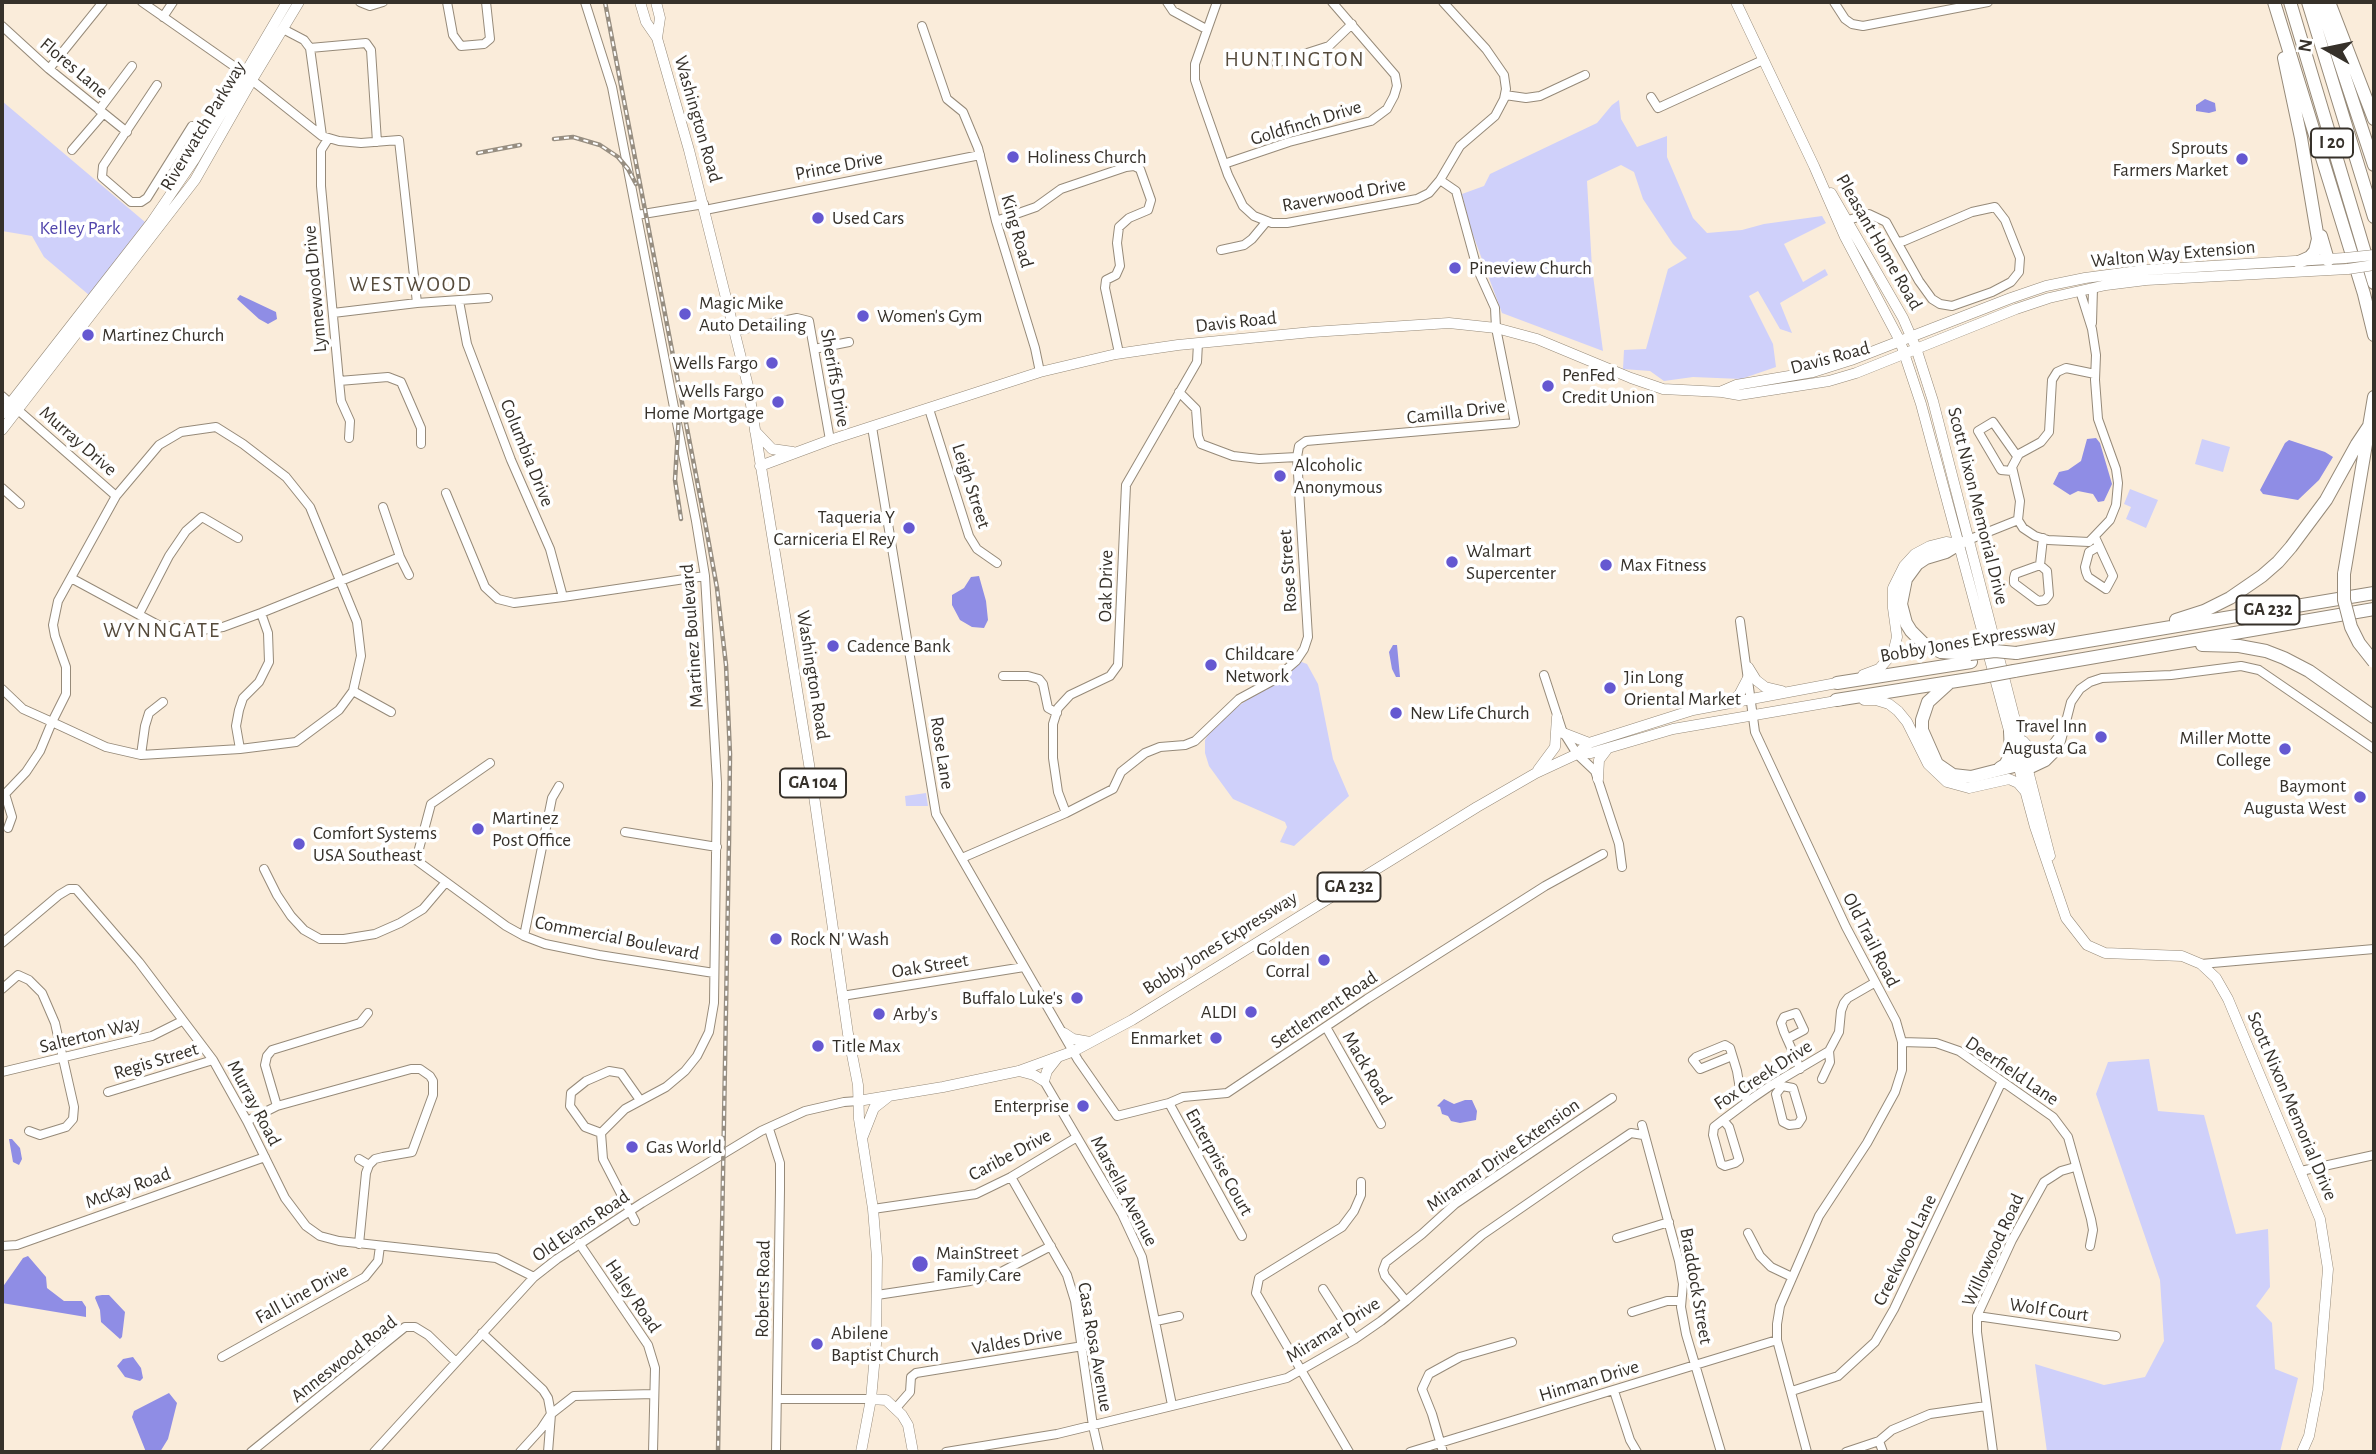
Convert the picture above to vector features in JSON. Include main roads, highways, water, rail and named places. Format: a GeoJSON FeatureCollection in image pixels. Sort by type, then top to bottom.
{"type":"FeatureCollection","features":[{"type":"Feature","properties":{"kind":"highway"},"geometry":{"type":"LineString","coordinates":[[2273,2],[2272,10],[2301,138],[2318,244],[2310,257],[2299,262]]}},
{"type":"Feature","properties":{"kind":"highway"},"geometry":{"type":"LineString","coordinates":[[2273,2],[2364,294],[2374,335]]}},
{"type":"Feature","properties":{"kind":"highway","name":"I 20"},"geometry":{"type":"LineString","coordinates":[[2290,2],[2374,284]]}},
{"type":"Feature","properties":{"kind":"highway","name":"I 20"},"geometry":{"type":"LineString","coordinates":[[2308,2],[2374,217]]}},
{"type":"Feature","properties":{"kind":"highway"},"geometry":{"type":"LineString","coordinates":[[2320,2],[2374,165]]}},
{"type":"Feature","properties":{"kind":"highway"},"geometry":{"type":"LineString","coordinates":[[2329,2],[2374,119]]}},
{"type":"Feature","properties":{"kind":"highway"},"geometry":{"type":"LineString","coordinates":[[2354,150],[2374,197]]}},
{"type":"Feature","properties":{"kind":"highway"},"geometry":{"type":"LineString","coordinates":[[2308,177],[2322,243],[2331,265]]}},
{"type":"Feature","properties":{"kind":"highway"},"geometry":{"type":"LineString","coordinates":[[2374,397],[2344,574],[2344,600],[2351,627],[2359,643],[2374,662]]}},
{"type":"Feature","properties":{"kind":"highway"},"geometry":{"type":"LineString","coordinates":[[2137,633],[2204,611],[2230,598],[2262,576],[2291,547],[2314,517],[2371,423]]}},
{"type":"Feature","properties":{"kind":"highway"},"geometry":{"type":"LineString","coordinates":[[1964,542],[1917,564],[1906,579],[1901,604],[1906,623],[1924,644],[1941,652],[1971,658]]}},
{"type":"Feature","properties":{"kind":"highway","name":"Bobby Jones Expressway"},"geometry":{"type":"LineString","coordinates":[[1837,683],[1971,658],[1994,651],[2016,653],[2374,593]]}},
{"type":"Feature","properties":{"kind":"highway","name":"Bobby Jones Expressway"},"geometry":{"type":"LineString","coordinates":[[1836,700],[2169,646],[2374,608]]}},
{"type":"Feature","properties":{"kind":"highway"},"geometry":{"type":"LineString","coordinates":[[2169,646],[2230,645],[2275,654],[2309,671],[2374,717]]}},
{"type":"Feature","properties":{"kind":"highway"},"geometry":{"type":"LineString","coordinates":[[1950,682],[1928,702],[1923,713],[1922,730],[1931,753],[1941,767],[1958,776],[1971,777],[2024,767]]}},
{"type":"Feature","properties":{"kind":"highway"},"geometry":{"type":"LineString","coordinates":[[1996,771],[2006,765],[2010,758],[2014,729]]}},
{"type":"Feature","properties":{"kind":"main road","name":"Riverwatch Parkway"},"geometry":{"type":"LineString","coordinates":[[248,77],[287,2]]}},
{"type":"Feature","properties":{"kind":"main road","name":"Riverwatch Parkway"},"geometry":{"type":"LineString","coordinates":[[2,414],[151,223],[299,2]]}},
{"type":"Feature","properties":{"kind":"main road","name":"Washington Road"},"geometry":{"type":"LineString","coordinates":[[640,2],[646,22],[657,38],[704,207],[748,386],[813,789],[842,996],[857,1078],[862,1138],[873,1209],[876,1344],[871,1399],[861,1452]]}},
{"type":"Feature","properties":{"kind":"main road","name":"Washington Road"},"geometry":{"type":"LineString","coordinates":[[656,2],[660,18],[657,38]]}},
{"type":"Feature","properties":{"kind":"main road","name":"Pleasant Home Road"},"geometry":{"type":"LineString","coordinates":[[1736,2],[1900,341]]}},
{"type":"Feature","properties":{"kind":"main road","name":"Pleasant Home Road"},"geometry":{"type":"LineString","coordinates":[[1844,223],[1903,318],[1911,337]]}},
{"type":"Feature","properties":{"kind":"main road","name":"Walton Way Extension"},"geometry":{"type":"LineString","coordinates":[[2347,264],[2374,255]]}},
{"type":"Feature","properties":{"kind":"main road","name":"Walton Way Extension"},"geometry":{"type":"LineString","coordinates":[[1904,354],[2017,309],[2080,290],[2164,274],[2299,262],[2331,265]]}},
{"type":"Feature","properties":{"kind":"main road","name":"Walton Way Extension"},"geometry":{"type":"LineString","coordinates":[[1900,341],[2046,286],[2085,278],[2347,264],[2374,265]]}},
{"type":"Feature","properties":{"kind":"main road","name":"Davis Road"},"geometry":{"type":"LineString","coordinates":[[760,466],[830,440],[1040,372],[1119,353],[1198,343],[1449,323],[1496,328],[1537,339],[1663,389],[1739,395],[1816,384],[1856,373],[1904,354]]}},
{"type":"Feature","properties":{"kind":"main road","name":"Scott Nixon Memorial Drive"},"geometry":{"type":"LineString","coordinates":[[1911,337],[1933,401],[1964,542],[2055,875],[2056,888]]}},
{"type":"Feature","properties":{"kind":"main road","name":"Scott Nixon Memorial Drive"},"geometry":{"type":"LineString","coordinates":[[1900,341],[1964,542]]}},
{"type":"Feature","properties":{"kind":"main road","name":"Davis Road"},"geometry":{"type":"LineString","coordinates":[[1722,392],[1736,385],[1813,372],[1900,341]]}},
{"type":"Feature","properties":{"kind":"main road","name":"Riverwatch Parkway"},"geometry":{"type":"LineString","coordinates":[[2,430],[10,403]]}},
{"type":"Feature","properties":{"kind":"main road"},"geometry":{"type":"LineString","coordinates":[[755,431],[772,449],[797,453]]}},
{"type":"Feature","properties":{"kind":"main road"},"geometry":{"type":"LineString","coordinates":[[1837,683],[1874,672],[1891,657],[1897,637],[1893,588],[1899,572],[1908,560],[1930,546],[1946,542],[1964,542]]}},
{"type":"Feature","properties":{"kind":"main road"},"geometry":{"type":"LineString","coordinates":[[1729,703],[1739,695],[1748,671],[1765,687],[1793,692]]}},
{"type":"Feature","properties":{"kind":"main road","name":"Bobby Jones Expressway"},"geometry":{"type":"LineString","coordinates":[[858,1101],[1019,1071],[1074,1051],[1132,1020],[1477,807],[1577,754],[1589,743],[1644,724],[1729,703],[1837,683]]}},
{"type":"Feature","properties":{"kind":"main road"},"geometry":{"type":"LineString","coordinates":[[1836,700],[1876,700],[1889,704],[1907,722],[1928,764],[1947,782],[1969,788],[2009,779],[2020,784],[2026,794]]}},
{"type":"Feature","properties":{"kind":"main road","name":"Bobby Jones Expressway"},"geometry":{"type":"LineString","coordinates":[[1577,754],[1591,753],[1673,729],[1836,700]]}},
{"type":"Feature","properties":{"kind":"main road"},"geometry":{"type":"LineString","coordinates":[[1534,775],[1555,747],[1558,718]]}},
{"type":"Feature","properties":{"kind":"main road"},"geometry":{"type":"LineString","coordinates":[[2014,729],[2030,751],[2040,755],[2048,752]]}},
{"type":"Feature","properties":{"kind":"main road"},"geometry":{"type":"LineString","coordinates":[[1563,733],[1589,743]]}},
{"type":"Feature","properties":{"kind":"main road"},"geometry":{"type":"LineString","coordinates":[[1598,779],[1599,760],[1610,747]]}},
{"type":"Feature","properties":{"kind":"main road","name":"Scott Nixon Memorial Drive"},"geometry":{"type":"LineString","coordinates":[[2024,767],[2026,794],[2040,845],[2066,918],[2087,945],[2105,953],[2182,956],[2201,964],[2216,978],[2228,999],[2301,1171],[2320,1219],[2328,1269],[2318,1388],[2309,1436],[2302,1452]]}},
{"type":"Feature","properties":{"kind":"main road"},"geometry":{"type":"LineString","coordinates":[[1947,782],[1975,785],[2024,767]]}},
{"type":"Feature","properties":{"kind":"main road"},"geometry":{"type":"LineString","coordinates":[[1064,1034],[1073,1039],[1091,1042]]}},
{"type":"Feature","properties":{"kind":"main road"},"geometry":{"type":"LineString","coordinates":[[1019,1071],[1044,1081],[1047,1071],[1058,1057]]}},
{"type":"Feature","properties":{"kind":"main road"},"geometry":{"type":"LineString","coordinates":[[857,1078],[863,1087],[876,1095],[891,1095]]}},
{"type":"Feature","properties":{"kind":"main road"},"geometry":{"type":"LineString","coordinates":[[862,1138],[874,1108],[891,1095]]}},
{"type":"Feature","properties":{"kind":"main road"},"geometry":{"type":"LineString","coordinates":[[871,1399],[886,1400],[896,1408],[908,1425],[912,1452]]}},
{"type":"Feature","properties":{"kind":"railway"},"geometry":{"type":"LineString","coordinates":[[605,2],[705,522],[717,588],[726,665],[730,754],[718,1452]]}},
{"type":"Feature","properties":{"kind":"railway"},"geometry":{"type":"LineString","coordinates":[[554,139],[573,137],[600,145],[618,157],[636,184]]}},
{"type":"Feature","properties":{"kind":"railway"},"geometry":{"type":"LineString","coordinates":[[478,153],[520,145]]}},
{"type":"Feature","properties":{"kind":"railway"},"geometry":{"type":"LineString","coordinates":[[679,415],[675,480],[681,519]]}},
{"type":"Feature","properties":{"kind":"place","name":"Holiness Church"},"geometry":{"type":"Point","coordinates":[1013,157]}},
{"type":"Feature","properties":{"kind":"place","name":"Sprouts Farmers Market"},"geometry":{"type":"Point","coordinates":[2242,159]}},
{"type":"Feature","properties":{"kind":"place","name":"Used Cars"},"geometry":{"type":"Point","coordinates":[818,218]}},
{"type":"Feature","properties":{"kind":"place","name":"Pineview Church"},"geometry":{"type":"Point","coordinates":[1455,268]}},
{"type":"Feature","properties":{"kind":"place","name":"Magic Mike Auto Detailing"},"geometry":{"type":"Point","coordinates":[685,314]}},
{"type":"Feature","properties":{"kind":"place","name":"Women's Gym"},"geometry":{"type":"Point","coordinates":[863,316]}},
{"type":"Feature","properties":{"kind":"place","name":"Martinez Church"},"geometry":{"type":"Point","coordinates":[88,335]}},
{"type":"Feature","properties":{"kind":"place","name":"Wells Fargo"},"geometry":{"type":"Point","coordinates":[772,363]}},
{"type":"Feature","properties":{"kind":"place","name":"PenFed Credit Union"},"geometry":{"type":"Point","coordinates":[1548,386]}},
{"type":"Feature","properties":{"kind":"place","name":"Wells Fargo Home Mortgage"},"geometry":{"type":"Point","coordinates":[778,402]}},
{"type":"Feature","properties":{"kind":"place","name":"Alcoholic Anonymous"},"geometry":{"type":"Point","coordinates":[1280,476]}},
{"type":"Feature","properties":{"kind":"place","name":"Taqueria Y Carniceria El Rey"},"geometry":{"type":"Point","coordinates":[909,528]}},
{"type":"Feature","properties":{"kind":"place","name":"Walmart Supercenter"},"geometry":{"type":"Point","coordinates":[1452,562]}},
{"type":"Feature","properties":{"kind":"place","name":"Max Fitness"},"geometry":{"type":"Point","coordinates":[1606,565]}},
{"type":"Feature","properties":{"kind":"place","name":"Cadence Bank"},"geometry":{"type":"Point","coordinates":[833,646]}},
{"type":"Feature","properties":{"kind":"place","name":"Childcare Network"},"geometry":{"type":"Point","coordinates":[1211,665]}},
{"type":"Feature","properties":{"kind":"place","name":"Jin Long Oriental Market"},"geometry":{"type":"Point","coordinates":[1610,688]}},
{"type":"Feature","properties":{"kind":"place","name":"New Life Church"},"geometry":{"type":"Point","coordinates":[1396,713]}},
{"type":"Feature","properties":{"kind":"place","name":"Travel Inn Augusta Ga"},"geometry":{"type":"Point","coordinates":[2101,737]}},
{"type":"Feature","properties":{"kind":"place","name":"Miller Motte College"},"geometry":{"type":"Point","coordinates":[2285,749]}},
{"type":"Feature","properties":{"kind":"place","name":"Baymont Augusta West"},"geometry":{"type":"Point","coordinates":[2360,797]}},
{"type":"Feature","properties":{"kind":"place","name":"Martinez Post Office"},"geometry":{"type":"Point","coordinates":[478,829]}},
{"type":"Feature","properties":{"kind":"place","name":"Comfort Systems USA Southeast"},"geometry":{"type":"Point","coordinates":[299,844]}},
{"type":"Feature","properties":{"kind":"place","name":"Rock N' Wash"},"geometry":{"type":"Point","coordinates":[776,939]}},
{"type":"Feature","properties":{"kind":"place","name":"Golden Corral"},"geometry":{"type":"Point","coordinates":[1324,960]}},
{"type":"Feature","properties":{"kind":"place","name":"Buffalo Luke's"},"geometry":{"type":"Point","coordinates":[1077,998]}},
{"type":"Feature","properties":{"kind":"place","name":"ALDI"},"geometry":{"type":"Point","coordinates":[1251,1012]}},
{"type":"Feature","properties":{"kind":"place","name":"Arby's"},"geometry":{"type":"Point","coordinates":[879,1014]}},
{"type":"Feature","properties":{"kind":"place","name":"Enmarket"},"geometry":{"type":"Point","coordinates":[1216,1038]}},
{"type":"Feature","properties":{"kind":"place","name":"Title Max"},"geometry":{"type":"Point","coordinates":[818,1046]}},
{"type":"Feature","properties":{"kind":"place","name":"Enterprise"},"geometry":{"type":"Point","coordinates":[1083,1106]}},
{"type":"Feature","properties":{"kind":"place","name":"Gas World"},"geometry":{"type":"Point","coordinates":[632,1147]}},
{"type":"Feature","properties":{"kind":"place","name":"MainStreet Family Care"},"geometry":{"type":"Point","coordinates":[920,1264]}},
{"type":"Feature","properties":{"kind":"place","name":"Abilene Baptist Church"},"geometry":{"type":"Point","coordinates":[817,1344]}},
{"type":"Feature","properties":{"kind":"district","name":"HUNTINGTON"},"geometry":{"type":"Point","coordinates":[1295,60]}},
{"type":"Feature","properties":{"kind":"district","name":"WESTWOOD"},"geometry":{"type":"Point","coordinates":[411,285]}},
{"type":"Feature","properties":{"kind":"district","name":"WYNNGATE"},"geometry":{"type":"Point","coordinates":[162,631]}},
{"type":"Feature","properties":{"kind":"park label","name":"Kelley Park"},"geometry":{"type":"Point","coordinates":[80,228]}}]}
